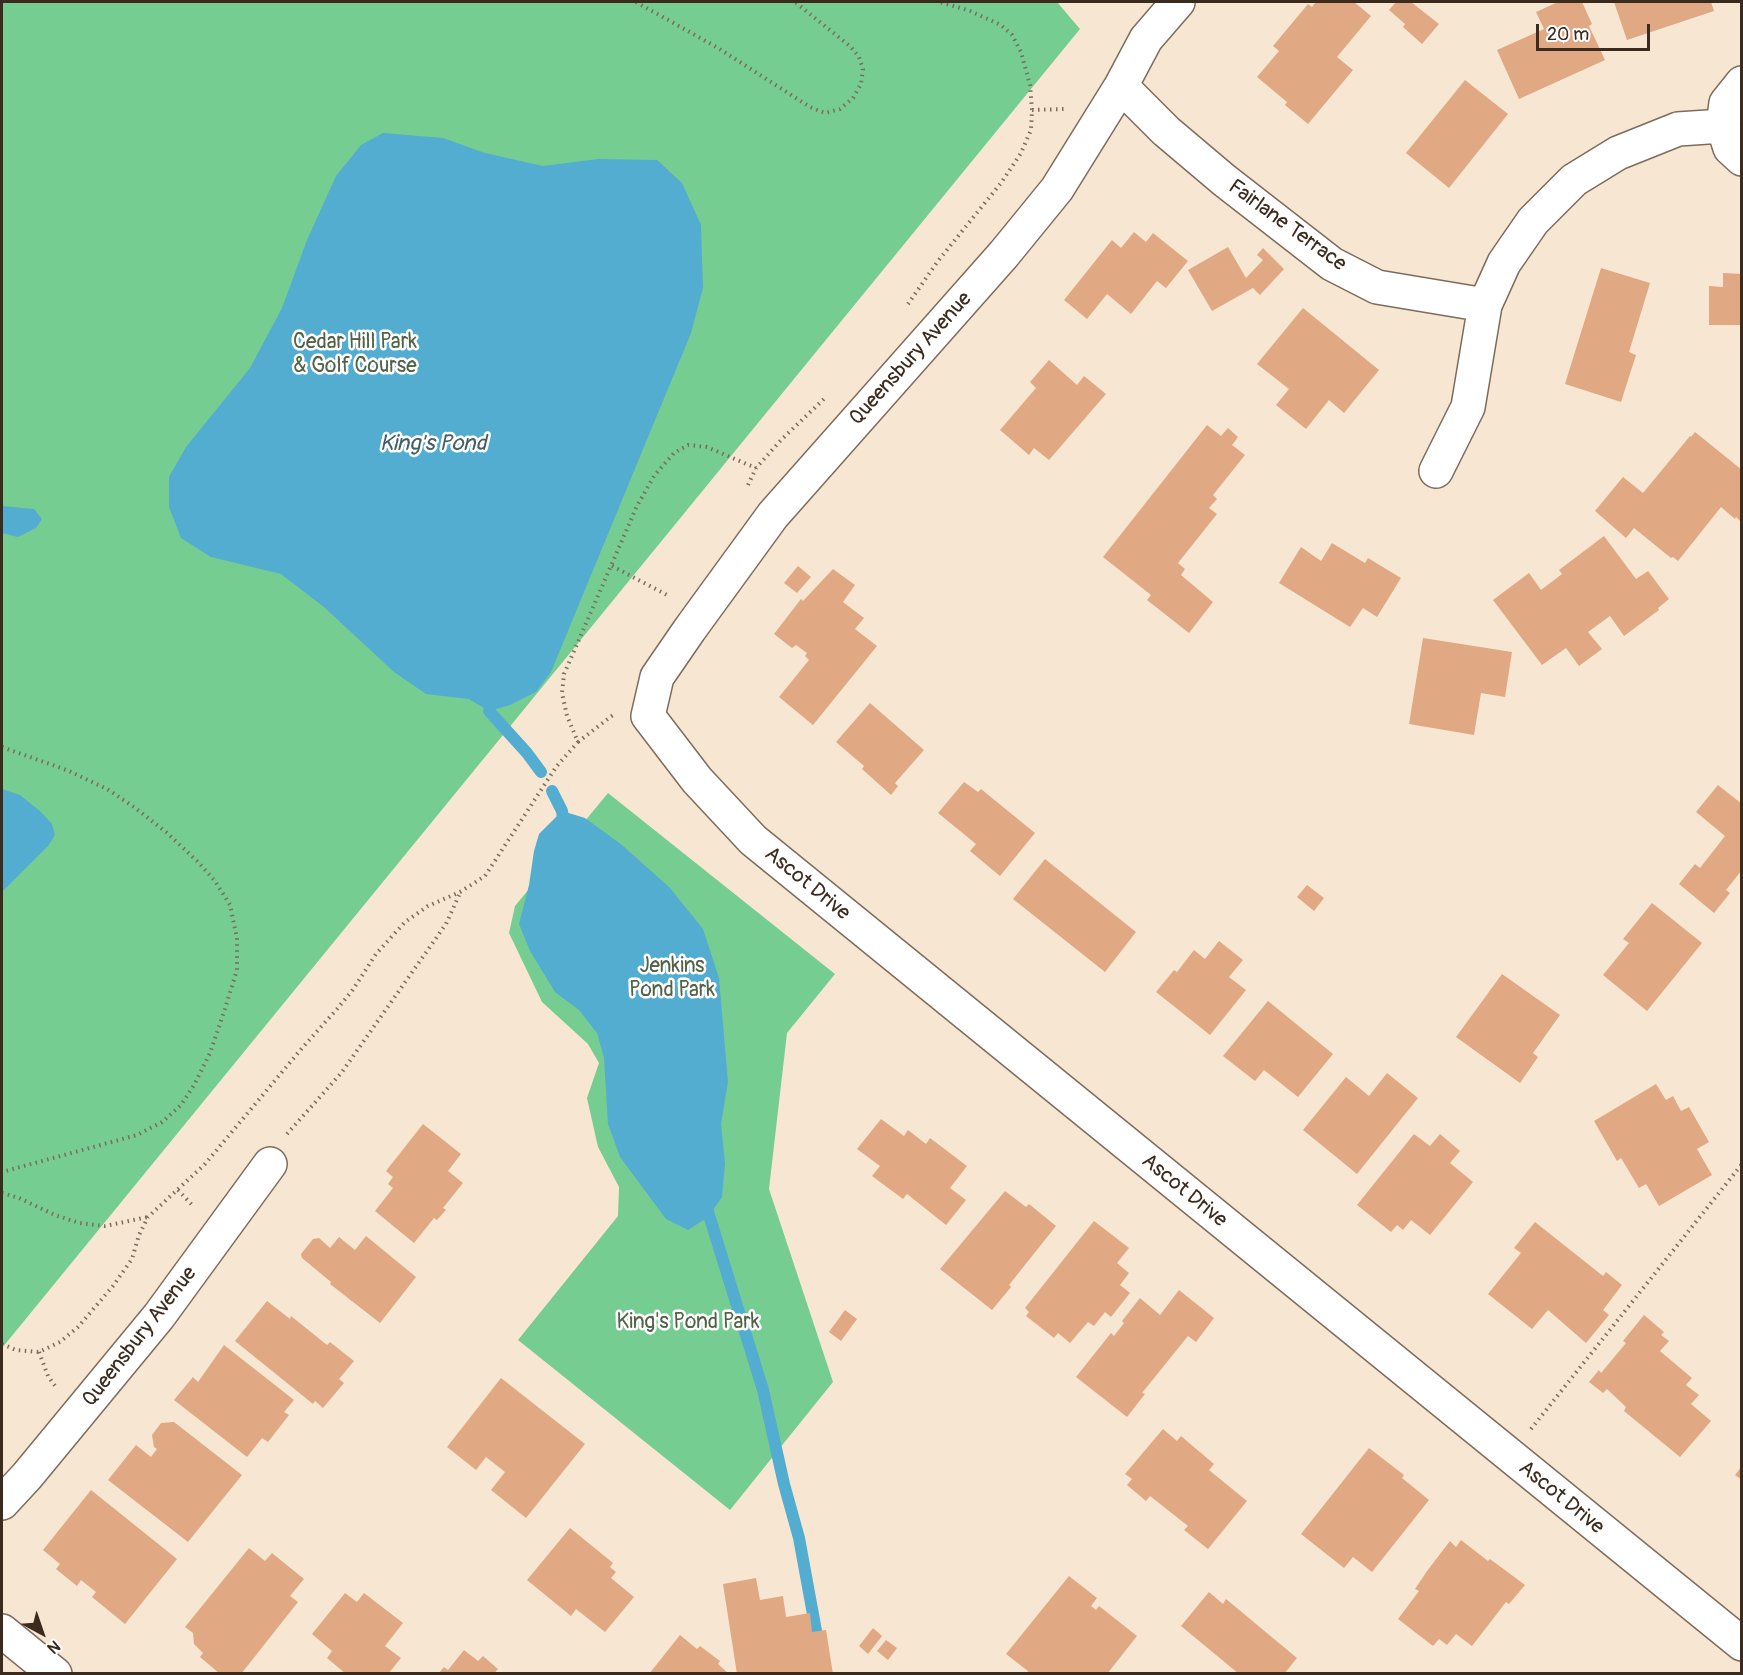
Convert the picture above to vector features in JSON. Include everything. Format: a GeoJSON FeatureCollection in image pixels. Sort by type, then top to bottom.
{"type":"FeatureCollection","features":[{"type":"Feature","properties":{"kind":"street","name":"Queensbury Avenue"},"geometry":{"type":"LineString","coordinates":[[648,716],[657,677],[773,515],[1004,254],[1057,189],[1146,39],[1178,2]]}},
{"type":"Feature","properties":{"kind":"street"},"geometry":{"type":"LineString","coordinates":[[1742,83],[1726,102],[1723,126],[1730,148],[1742,159]]}},
{"type":"Feature","properties":{"kind":"street","name":"Fairlane Terrace"},"geometry":{"type":"LineString","coordinates":[[1120,86],[1166,131],[1224,180],[1332,264],[1377,287],[1485,305]]}},
{"type":"Feature","properties":{"kind":"street"},"geometry":{"type":"LineString","coordinates":[[1436,471],[1468,407],[1485,305],[1504,263],[1533,221],[1574,180],[1618,153],[1678,129],[1723,126]]}},
{"type":"Feature","properties":{"kind":"street","name":"Ascot Drive"},"geometry":{"type":"LineString","coordinates":[[648,716],[697,780],[753,840],[1742,1644]]}},
{"type":"Feature","properties":{"kind":"street","name":"Queensbury Avenue"},"geometry":{"type":"LineString","coordinates":[[2,1503],[35,1467],[159,1316],[270,1164]]}},
{"type":"Feature","properties":{"kind":"street"},"geometry":{"type":"LineString","coordinates":[[2,1631],[55,1674]]}},
{"type":"Feature","properties":{"kind":"path"},"geometry":{"type":"LineString","coordinates":[[636,2],[718,48],[810,107],[825,112],[840,109],[854,98],[861,84],[863,69],[859,57],[851,47],[795,2]]}},
{"type":"Feature","properties":{"kind":"path"},"geometry":{"type":"LineString","coordinates":[[903,309],[1000,183],[1020,153],[1031,130],[1030,85],[1021,52],[1012,35],[1001,25],[970,11],[940,2]]}},
{"type":"Feature","properties":{"kind":"path"},"geometry":{"type":"LineString","coordinates":[[747,487],[756,468],[809,411],[831,393]]}},
{"type":"Feature","properties":{"kind":"path"},"geometry":{"type":"LineString","coordinates":[[2,1344],[16,1350],[39,1352],[60,1342],[78,1327],[113,1287],[132,1259],[139,1235],[148,1217],[205,1164],[337,1010],[376,954],[405,922],[428,906],[460,892],[485,876],[556,767],[578,742],[567,716],[562,693],[564,674],[637,506],[654,476],[674,453],[688,445],[707,447],[756,468]]}},
{"type":"Feature","properties":{"kind":"path"},"geometry":{"type":"LineString","coordinates":[[612,566],[700,615]]}},
{"type":"Feature","properties":{"kind":"path"},"geometry":{"type":"LineString","coordinates":[[2,747],[69,771],[107,789],[166,832],[197,861],[230,904],[237,938],[237,970],[210,1053],[181,1105],[162,1122],[137,1135],[2,1172]]}},
{"type":"Feature","properties":{"kind":"path"},"geometry":{"type":"LineString","coordinates":[[270,1164],[289,1129],[315,1104],[342,1072],[446,924],[460,892]]}},
{"type":"Feature","properties":{"kind":"path"},"geometry":{"type":"LineString","coordinates":[[1510,1456],[1742,1164]]}},
{"type":"Feature","properties":{"kind":"path"},"geometry":{"type":"LineString","coordinates":[[2,1194],[19,1198],[55,1215],[79,1223],[105,1226],[148,1217]]}},
{"type":"Feature","properties":{"kind":"green space","name":"Cedar Hill Park & Golf Course"},"geometry":{"type":"Polygon","coordinates":[[[2,2],[1057,2],[1080,29],[2,1348],[2,2]]]}},
{"type":"Feature","properties":{"kind":"green space","name":"King's Pond Park"},"geometry":{"type":"Polygon","coordinates":[[[608,793],[835,974],[787,1033],[769,1189],[833,1382],[730,1510],[518,1340],[618,1216],[619,1187],[598,1147],[587,1098],[599,1063],[588,1044],[542,1002],[509,933],[515,906],[608,793]]]}},
{"type":"Feature","properties":{"kind":"water","name":"King's Pond"},"geometry":{"type":"Polygon","coordinates":[[[383,133],[443,138],[485,153],[543,166],[598,159],[657,160],[682,183],[701,225],[703,288],[691,333],[551,672],[536,692],[510,705],[489,711],[469,699],[426,694],[394,672],[324,607],[281,574],[211,557],[181,538],[169,507],[169,477],[186,447],[250,368],[282,308],[307,240],[336,176],[361,145],[383,133]]]}},
{"type":"Feature","properties":{"kind":"water"},"geometry":{"type":"Polygon","coordinates":[[[2,506],[34,509],[42,519],[36,528],[18,537],[2,533],[2,506]]]}},
{"type":"Feature","properties":{"kind":"water"},"geometry":{"type":"Polygon","coordinates":[[[2,789],[20,795],[41,812],[52,824],[55,835],[48,846],[2,892],[2,789]]]}},
{"type":"Feature","properties":{"kind":"water","name":"Jenkins Pond Park"},"geometry":{"type":"Polygon","coordinates":[[[562,811],[585,818],[622,845],[670,888],[703,929],[719,978],[728,1082],[721,1124],[725,1163],[722,1197],[708,1217],[688,1230],[666,1219],[620,1157],[608,1124],[604,1058],[597,1033],[579,1010],[555,992],[530,951],[519,924],[539,834],[562,811]]]}},
{"type":"Feature","properties":{"kind":"building"},"geometry":{"type":"Polygon","coordinates":[[[1316,2],[1354,2],[1371,16],[1337,57],[1353,70],[1308,124],[1285,105],[1287,102],[1257,77],[1279,51],[1273,46],[1308,4],[1312,7],[1316,2]]]}},
{"type":"Feature","properties":{"kind":"building"},"geometry":{"type":"Polygon","coordinates":[[[1396,2],[1411,2],[1439,24],[1422,44],[1389,10],[1396,2]]]}},
{"type":"Feature","properties":{"kind":"building"},"geometry":{"type":"Polygon","coordinates":[[[1558,2],[1582,2],[1592,24],[1589,26],[1605,60],[1519,99],[1497,50],[1544,29],[1536,12],[1558,2]]]}},
{"type":"Feature","properties":{"kind":"building"},"geometry":{"type":"Polygon","coordinates":[[[1614,2],[1711,2],[1714,11],[1627,40],[1614,2]]]}},
{"type":"Feature","properties":{"kind":"building"},"geometry":{"type":"Polygon","coordinates":[[[1465,80],[1508,114],[1449,188],[1406,153],[1465,80]]]}},
{"type":"Feature","properties":{"kind":"building"},"geometry":{"type":"Polygon","coordinates":[[[1134,232],[1146,242],[1153,233],[1188,261],[1166,288],[1157,281],[1131,314],[1107,294],[1087,319],[1064,300],[1112,240],[1121,248],[1134,232]]]}},
{"type":"Feature","properties":{"kind":"building"},"geometry":{"type":"Polygon","coordinates":[[[1228,247],[1246,278],[1263,260],[1257,255],[1263,248],[1284,269],[1260,295],[1253,288],[1212,311],[1188,270],[1228,247]]]}},
{"type":"Feature","properties":{"kind":"building"},"geometry":{"type":"Polygon","coordinates":[[[1601,268],[1650,283],[1629,352],[1636,355],[1621,402],[1565,384],[1601,268]]]}},
{"type":"Feature","properties":{"kind":"building"},"geometry":{"type":"Polygon","coordinates":[[[1723,273],[1742,274],[1742,325],[1709,325],[1709,286],[1723,287],[1723,273]]]}},
{"type":"Feature","properties":{"kind":"building"},"geometry":{"type":"Polygon","coordinates":[[[1303,308],[1379,370],[1344,413],[1329,400],[1306,429],[1276,405],[1289,389],[1257,364],[1303,308]]]}},
{"type":"Feature","properties":{"kind":"building"},"geometry":{"type":"Polygon","coordinates":[[[1049,360],[1077,385],[1084,376],[1106,394],[1049,460],[1034,448],[1029,455],[1000,430],[1036,388],[1030,382],[1049,360]]]}},
{"type":"Feature","properties":{"kind":"building"},"geometry":{"type":"Polygon","coordinates":[[[1207,425],[1221,436],[1228,428],[1238,437],[1232,445],[1245,455],[1213,495],[1217,499],[1209,508],[1217,514],[1178,563],[1185,569],[1181,575],[1213,602],[1189,633],[1147,600],[1151,595],[1103,557],[1207,425]]]}},
{"type":"Feature","properties":{"kind":"building"},"geometry":{"type":"Polygon","coordinates":[[[1695,432],[1742,470],[1742,519],[1740,521],[1736,517],[1735,519],[1721,507],[1678,561],[1671,558],[1634,528],[1626,538],[1595,511],[1623,477],[1643,493],[1695,432]]]}},
{"type":"Feature","properties":{"kind":"building"},"geometry":{"type":"Polygon","coordinates":[[[1604,536],[1636,579],[1648,571],[1669,599],[1658,608],[1659,610],[1624,636],[1610,616],[1588,632],[1602,649],[1579,666],[1566,648],[1542,665],[1493,600],[1529,573],[1541,590],[1562,574],[1559,570],[1604,536]]]}},
{"type":"Feature","properties":{"kind":"building"},"geometry":{"type":"Polygon","coordinates":[[[1332,543],[1365,563],[1368,558],[1401,578],[1377,617],[1363,608],[1350,627],[1279,583],[1301,547],[1321,561],[1332,543]]]}},
{"type":"Feature","properties":{"kind":"building"},"geometry":{"type":"Polygon","coordinates":[[[798,566],[811,577],[797,593],[784,583],[798,566]]]}},
{"type":"Feature","properties":{"kind":"building"},"geometry":{"type":"Polygon","coordinates":[[[833,569],[855,585],[843,602],[864,618],[855,629],[877,646],[813,725],[779,697],[809,660],[805,656],[807,653],[796,645],[792,648],[774,634],[801,599],[803,601],[833,569]]]}},
{"type":"Feature","properties":{"kind":"building"},"geometry":{"type":"Polygon","coordinates":[[[1423,638],[1512,652],[1505,697],[1481,693],[1474,735],[1409,724],[1423,638]]]}},
{"type":"Feature","properties":{"kind":"building"},"geometry":{"type":"Polygon","coordinates":[[[870,703],[924,750],[895,783],[898,786],[891,795],[862,769],[864,766],[836,742],[870,703]]]}},
{"type":"Feature","properties":{"kind":"building"},"geometry":{"type":"Polygon","coordinates":[[[964,782],[978,792],[981,789],[1035,833],[1000,876],[970,851],[976,844],[938,813],[964,782]]]}},
{"type":"Feature","properties":{"kind":"building"},"geometry":{"type":"Polygon","coordinates":[[[1718,785],[1742,804],[1742,870],[1726,890],[1730,893],[1714,913],[1679,884],[1695,864],[1700,868],[1725,836],[1696,812],[1718,785]]]}},
{"type":"Feature","properties":{"kind":"building"},"geometry":{"type":"Polygon","coordinates":[[[1045,859],[1136,932],[1105,972],[1013,899],[1045,859]]]}},
{"type":"Feature","properties":{"kind":"building"},"geometry":{"type":"Polygon","coordinates":[[[1307,885],[1324,898],[1314,911],[1297,897],[1307,885]]]}},
{"type":"Feature","properties":{"kind":"building"},"geometry":{"type":"Polygon","coordinates":[[[1652,903],[1702,943],[1647,1011],[1603,975],[1629,943],[1623,939],[1652,903]]]}},
{"type":"Feature","properties":{"kind":"building"},"geometry":{"type":"Polygon","coordinates":[[[1219,941],[1243,960],[1229,977],[1246,990],[1210,1035],[1156,992],[1174,970],[1177,972],[1194,950],[1205,959],[1219,941]]]}},
{"type":"Feature","properties":{"kind":"building"},"geometry":{"type":"Polygon","coordinates":[[[1502,974],[1560,1015],[1533,1053],[1538,1057],[1520,1083],[1456,1037],[1502,974]]]}},
{"type":"Feature","properties":{"kind":"building"},"geometry":{"type":"Polygon","coordinates":[[[1268,1001],[1333,1054],[1298,1097],[1264,1070],[1255,1081],[1223,1056],[1268,1001]]]}},
{"type":"Feature","properties":{"kind":"building"},"geometry":{"type":"Polygon","coordinates":[[[1387,1073],[1418,1098],[1357,1174],[1303,1130],[1346,1077],[1369,1096],[1387,1073]]]}},
{"type":"Feature","properties":{"kind":"building"},"geometry":{"type":"Polygon","coordinates":[[[1656,1084],[1666,1100],[1673,1096],[1681,1111],[1689,1107],[1709,1142],[1697,1149],[1712,1175],[1659,1206],[1646,1184],[1639,1188],[1621,1158],[1617,1161],[1594,1121],[1656,1084]]]}},
{"type":"Feature","properties":{"kind":"building"},"geometry":{"type":"Polygon","coordinates":[[[881,1119],[904,1136],[908,1130],[926,1144],[930,1138],[967,1166],[950,1188],[966,1200],[946,1225],[907,1194],[903,1199],[872,1176],[880,1166],[857,1149],[881,1119]]]}},
{"type":"Feature","properties":{"kind":"building"},"geometry":{"type":"Polygon","coordinates":[[[423,1124],[461,1154],[448,1171],[463,1183],[443,1208],[446,1210],[437,1220],[434,1218],[414,1243],[375,1211],[393,1188],[388,1184],[393,1177],[386,1171],[423,1124]]]}},
{"type":"Feature","properties":{"kind":"building"},"geometry":{"type":"Polygon","coordinates":[[[1414,1134],[1430,1146],[1440,1134],[1460,1151],[1450,1163],[1473,1182],[1430,1235],[1411,1220],[1403,1230],[1397,1225],[1391,1232],[1357,1205],[1414,1134]]]}},
{"type":"Feature","properties":{"kind":"building"},"geometry":{"type":"Polygon","coordinates":[[[1005,1191],[1026,1207],[1029,1204],[1056,1226],[992,1310],[940,1269],[1005,1191]]]}},
{"type":"Feature","properties":{"kind":"building"},"geometry":{"type":"Polygon","coordinates":[[[1094,1221],[1129,1248],[1117,1263],[1129,1273],[1120,1285],[1130,1293],[1111,1317],[1105,1312],[1094,1326],[1088,1322],[1070,1343],[1058,1333],[1054,1338],[1026,1316],[1029,1312],[1025,1308],[1094,1221]]]}},
{"type":"Feature","properties":{"kind":"building"},"geometry":{"type":"Polygon","coordinates":[[[1535,1222],[1603,1276],[1606,1272],[1622,1285],[1603,1310],[1609,1315],[1586,1343],[1548,1310],[1532,1329],[1488,1294],[1521,1253],[1514,1248],[1535,1222]]]}},
{"type":"Feature","properties":{"kind":"building"},"geometry":{"type":"Polygon","coordinates":[[[366,1236],[416,1277],[380,1323],[330,1284],[331,1282],[302,1258],[301,1254],[313,1239],[319,1238],[330,1248],[339,1237],[355,1250],[366,1236]]]}},
{"type":"Feature","properties":{"kind":"building"},"geometry":{"type":"Polygon","coordinates":[[[1179,1290],[1214,1318],[1196,1342],[1188,1336],[1142,1393],[1145,1394],[1127,1417],[1076,1377],[1111,1333],[1114,1336],[1124,1323],[1122,1321],[1140,1298],[1160,1315],[1179,1290]]]}},
{"type":"Feature","properties":{"kind":"building"},"geometry":{"type":"Polygon","coordinates":[[[267,1301],[290,1319],[291,1316],[327,1345],[330,1342],[354,1361],[339,1379],[344,1383],[323,1408],[315,1401],[313,1404],[235,1341],[267,1301]]]}},
{"type":"Feature","properties":{"kind":"building"},"geometry":{"type":"Polygon","coordinates":[[[845,1310],[857,1319],[841,1341],[829,1332],[845,1310]]]}},
{"type":"Feature","properties":{"kind":"building"},"geometry":{"type":"Polygon","coordinates":[[[1644,1315],[1664,1332],[1661,1335],[1669,1341],[1660,1351],[1692,1378],[1686,1385],[1699,1395],[1691,1404],[1711,1421],[1680,1457],[1624,1411],[1626,1407],[1607,1389],[1603,1393],[1589,1382],[1599,1370],[1601,1373],[1626,1343],[1623,1341],[1644,1315]]]}},
{"type":"Feature","properties":{"kind":"building"},"geometry":{"type":"Polygon","coordinates":[[[224,1345],[294,1400],[284,1412],[289,1415],[268,1442],[262,1438],[247,1457],[174,1400],[193,1377],[198,1382],[224,1345]]]}},
{"type":"Feature","properties":{"kind":"building"},"geometry":{"type":"Polygon","coordinates":[[[501,1378],[585,1444],[526,1518],[491,1490],[505,1472],[486,1457],[476,1470],[447,1447],[501,1378]]]}},
{"type":"Feature","properties":{"kind":"building"},"geometry":{"type":"Polygon","coordinates":[[[174,1422],[242,1475],[188,1542],[108,1480],[136,1445],[151,1457],[157,1449],[154,1447],[152,1435],[161,1423],[174,1422]]]}},
{"type":"Feature","properties":{"kind":"building"},"geometry":{"type":"Polygon","coordinates":[[[1163,1429],[1177,1441],[1181,1436],[1214,1464],[1209,1470],[1247,1501],[1208,1549],[1184,1530],[1188,1526],[1150,1496],[1146,1501],[1127,1485],[1132,1479],[1125,1474],[1163,1429]]]}},
{"type":"Feature","properties":{"kind":"building"},"geometry":{"type":"Polygon","coordinates":[[[1369,1448],[1404,1475],[1402,1478],[1429,1500],[1372,1572],[1353,1557],[1344,1568],[1301,1534],[1369,1448]]]}},
{"type":"Feature","properties":{"kind":"building"},"geometry":{"type":"Polygon","coordinates":[[[1742,1466],[1742,1480],[1735,1475],[1742,1466]]]}},
{"type":"Feature","properties":{"kind":"building"},"geometry":{"type":"Polygon","coordinates":[[[91,1490],[177,1559],[125,1624],[92,1597],[96,1592],[81,1580],[77,1586],[56,1569],[60,1564],[43,1550],[91,1490]]]}},
{"type":"Feature","properties":{"kind":"building"},"geometry":{"type":"Polygon","coordinates":[[[570,1528],[613,1563],[610,1567],[616,1572],[611,1578],[634,1597],[605,1632],[576,1609],[571,1616],[527,1580],[570,1528]]]}},
{"type":"Feature","properties":{"kind":"building"},"geometry":{"type":"Polygon","coordinates":[[[1461,1540],[1525,1585],[1509,1604],[1506,1602],[1472,1646],[1456,1634],[1447,1645],[1439,1639],[1433,1646],[1398,1619],[1419,1591],[1415,1589],[1427,1571],[1450,1541],[1456,1547],[1461,1540]]]}},
{"type":"Feature","properties":{"kind":"building"},"geometry":{"type":"Polygon","coordinates":[[[249,1548],[265,1561],[272,1553],[304,1579],[290,1596],[298,1602],[241,1674],[220,1674],[200,1657],[203,1653],[194,1644],[193,1633],[185,1627],[249,1548]]]}},
{"type":"Feature","properties":{"kind":"building"},"geometry":{"type":"Polygon","coordinates":[[[1069,1576],[1097,1598],[1091,1606],[1096,1610],[1099,1606],[1137,1636],[1107,1674],[1026,1674],[1028,1671],[1006,1654],[1069,1576]]]}},
{"type":"Feature","properties":{"kind":"building"},"geometry":{"type":"Polygon","coordinates":[[[756,1578],[760,1600],[783,1596],[786,1617],[810,1613],[812,1632],[826,1630],[833,1674],[737,1674],[723,1584],[756,1578]]]}},
{"type":"Feature","properties":{"kind":"building"},"geometry":{"type":"Polygon","coordinates":[[[1209,1592],[1223,1604],[1226,1599],[1297,1658],[1284,1674],[1239,1674],[1181,1626],[1209,1592]]]}},
{"type":"Feature","properties":{"kind":"building"},"geometry":{"type":"Polygon","coordinates":[[[345,1593],[357,1602],[364,1593],[403,1623],[385,1646],[401,1658],[388,1674],[346,1674],[327,1658],[332,1651],[312,1634],[345,1593]]]}},
{"type":"Feature","properties":{"kind":"building"},"geometry":{"type":"Polygon","coordinates":[[[873,1628],[882,1636],[868,1654],[859,1646],[873,1628]]]}},
{"type":"Feature","properties":{"kind":"building"},"geometry":{"type":"Polygon","coordinates":[[[680,1635],[697,1649],[700,1646],[720,1661],[718,1664],[729,1674],[649,1674],[680,1635]]]}},
{"type":"Feature","properties":{"kind":"building"},"geometry":{"type":"Polygon","coordinates":[[[886,1640],[897,1648],[888,1660],[877,1651],[886,1640]]]}},
{"type":"Feature","properties":{"kind":"building"},"geometry":{"type":"Polygon","coordinates":[[[464,1650],[478,1661],[483,1656],[498,1669],[494,1674],[438,1674],[444,1667],[448,1670],[464,1650]]]}},
{"type":"Feature","properties":{"kind":"waterway"},"geometry":{"type":"LineString","coordinates":[[489,711],[541,772]]}},
{"type":"Feature","properties":{"kind":"waterway"},"geometry":{"type":"LineString","coordinates":[[552,791],[562,811],[564,826]]}},
{"type":"Feature","properties":{"kind":"waterway"},"geometry":{"type":"LineString","coordinates":[[705,1202],[763,1390],[784,1484],[799,1538],[819,1647]]}}]}
